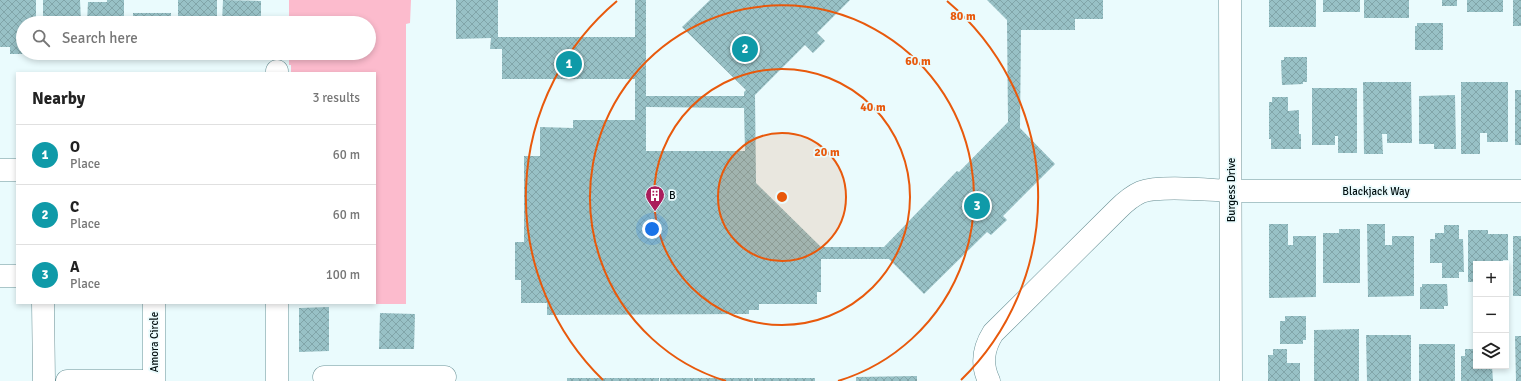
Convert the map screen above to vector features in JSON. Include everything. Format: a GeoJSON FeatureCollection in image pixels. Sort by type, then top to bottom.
{"type":"FeatureCollection","features":[{"type":"Feature","properties":{"kind":"street","name":"Burgess Drive"},"geometry":{"type":"LineString","coordinates":[[1230,0],[1231,381]]}},
{"type":"Feature","properties":{"kind":"street"},"geometry":{"type":"LineString","coordinates":[[0,170],[16,170]]}},
{"type":"Feature","properties":{"kind":"street","name":"Blackjack Way"},"geometry":{"type":"LineString","coordinates":[[989,381],[984,363],[984,353],[986,343],[993,334],[1129,198],[1139,193],[1148,190],[1521,191]]}},
{"type":"Feature","properties":{"kind":"street"},"geometry":{"type":"LineString","coordinates":[[0,276],[16,276]]}},
{"type":"Feature","properties":{"kind":"street"},"geometry":{"type":"LineString","coordinates":[[43,304],[44,381]]}},
{"type":"Feature","properties":{"kind":"street","name":"Amora Circle"},"geometry":{"type":"LineString","coordinates":[[154,304],[154,381]]}},
{"type":"Feature","properties":{"kind":"street"},"geometry":{"type":"LineString","coordinates":[[277,304],[277,381]]}},
{"type":"Feature","properties":{"kind":"street"},"geometry":{"type":"LineString","coordinates":[[324,377],[445,377]]}},
{"type":"Feature","properties":{"kind":"street"},"geometry":{"type":"LineString","coordinates":[[67,381],[154,381]]}},
{"type":"Feature","properties":{"kind":"shaded area"},"geometry":{"type":"Polygon","coordinates":[[[289,0],[411,0],[410,23],[406,24],[406,304],[376,304],[376,72],[291,72],[291,65],[289,65],[289,60],[376,60],[376,16],[289,16],[289,0]]]}},
{"type":"Feature","properties":{"kind":"building"},"geometry":{"type":"Polygon","coordinates":[[[0,0],[36,0],[36,16],[16,16],[16,54],[10,54],[10,47],[0,47],[0,0]]]}},
{"type":"Feature","properties":{"kind":"building"},"geometry":{"type":"Polygon","coordinates":[[[43,0],[80,0],[81,16],[43,16],[43,0]]]}},
{"type":"Feature","properties":{"kind":"building"},"geometry":{"type":"Polygon","coordinates":[[[107,0],[124,0],[124,16],[87,16],[88,2],[107,2],[107,0]]]}},
{"type":"Feature","properties":{"kind":"building"},"geometry":{"type":"Polygon","coordinates":[[[178,0],[217,0],[217,16],[178,16],[178,0]]]}},
{"type":"Feature","properties":{"kind":"building"},"geometry":{"type":"Polygon","coordinates":[[[223,0],[261,1],[261,16],[222,16],[223,0]]]}},
{"type":"Feature","properties":{"kind":"building"},"geometry":{"type":"Polygon","coordinates":[[[456,0],[498,0],[498,37],[635,37],[635,0],[646,0],[646,96],[744,96],[744,92],[746,90],[682,27],[710,0],[850,0],[817,33],[825,41],[813,53],[805,45],[755,95],[756,183],[821,247],[884,247],[957,171],[959,172],[1008,122],[1007,20],[987,0],[1103,0],[1103,19],[1075,19],[1075,30],[1021,30],[1020,128],[1055,164],[1003,216],[1007,220],[991,235],[987,232],[924,294],[889,259],[821,259],[821,292],[817,292],[817,304],[759,304],[759,310],[749,310],[749,314],[547,315],[547,303],[521,303],[521,280],[515,280],[515,242],[524,242],[524,156],[540,156],[540,127],[573,128],[573,120],[635,120],[635,79],[502,79],[502,49],[490,49],[491,38],[456,39],[456,0]],[[646,107],[646,151],[745,151],[744,108],[646,107]]]}},
{"type":"Feature","properties":{"kind":"building"},"geometry":{"type":"Polygon","coordinates":[[[1269,0],[1316,0],[1316,27],[1269,27],[1269,0]]]}},
{"type":"Feature","properties":{"kind":"building"},"geometry":{"type":"Polygon","coordinates":[[[1323,0],[1360,0],[1360,12],[1323,12],[1323,0]]]}},
{"type":"Feature","properties":{"kind":"building"},"geometry":{"type":"Polygon","coordinates":[[[1364,0],[1409,0],[1409,18],[1364,18],[1364,0]]]}},
{"type":"Feature","properties":{"kind":"building"},"geometry":{"type":"Polygon","coordinates":[[[1442,0],[1457,0],[1457,6],[1442,6],[1442,0]]]}},
{"type":"Feature","properties":{"kind":"building"},"geometry":{"type":"Polygon","coordinates":[[[1467,0],[1503,0],[1503,12],[1467,12],[1467,0]]]}},
{"type":"Feature","properties":{"kind":"building"},"geometry":{"type":"Polygon","coordinates":[[[1513,0],[1521,0],[1521,26],[1513,26],[1513,0]]]}},
{"type":"Feature","properties":{"kind":"building"},"geometry":{"type":"Polygon","coordinates":[[[133,13],[171,13],[171,16],[133,16],[133,13]]]}},
{"type":"Feature","properties":{"kind":"building"},"geometry":{"type":"Polygon","coordinates":[[[1417,23],[1443,23],[1443,50],[1415,50],[1415,26],[1417,26],[1417,23]]]}},
{"type":"Feature","properties":{"kind":"building"},"geometry":{"type":"Polygon","coordinates":[[[1284,57],[1307,57],[1307,82],[1303,82],[1303,84],[1282,85],[1281,60],[1284,60],[1284,57]]]}},
{"type":"Feature","properties":{"kind":"building"},"geometry":{"type":"Polygon","coordinates":[[[1363,82],[1411,82],[1412,143],[1387,143],[1387,134],[1382,134],[1383,154],[1364,154],[1363,82]]]}},
{"type":"Feature","properties":{"kind":"building"},"geometry":{"type":"Polygon","coordinates":[[[1461,82],[1508,82],[1508,142],[1487,142],[1487,133],[1480,133],[1480,154],[1461,154],[1461,82]]]}},
{"type":"Feature","properties":{"kind":"building"},"geometry":{"type":"Polygon","coordinates":[[[1312,88],[1357,88],[1357,153],[1338,153],[1338,136],[1335,136],[1335,145],[1312,145],[1312,88]]]}},
{"type":"Feature","properties":{"kind":"building"},"geometry":{"type":"Polygon","coordinates":[[[1515,90],[1521,90],[1521,145],[1515,145],[1515,90]]]}},
{"type":"Feature","properties":{"kind":"building"},"geometry":{"type":"Polygon","coordinates":[[[1455,95],[1456,149],[1434,149],[1434,144],[1419,144],[1419,96],[1455,95]]]}},
{"type":"Feature","properties":{"kind":"building"},"geometry":{"type":"Polygon","coordinates":[[[1272,97],[1288,97],[1288,111],[1299,110],[1299,134],[1301,134],[1301,149],[1271,149],[1271,139],[1269,139],[1269,102],[1272,102],[1272,97]]]}},
{"type":"Feature","properties":{"kind":"building"},"geometry":{"type":"Polygon","coordinates":[[[1269,224],[1288,224],[1288,245],[1293,245],[1293,236],[1316,236],[1316,297],[1269,298],[1269,224]]]}},
{"type":"Feature","properties":{"kind":"building"},"geometry":{"type":"Polygon","coordinates":[[[1367,224],[1385,224],[1385,245],[1392,245],[1392,236],[1414,236],[1414,296],[1368,297],[1367,224]]]}},
{"type":"Feature","properties":{"kind":"building"},"geometry":{"type":"Polygon","coordinates":[[[1444,225],[1459,225],[1459,239],[1463,239],[1464,272],[1459,272],[1459,278],[1442,278],[1442,263],[1430,263],[1430,239],[1435,239],[1435,233],[1444,233],[1444,225]]]}},
{"type":"Feature","properties":{"kind":"building"},"geometry":{"type":"Polygon","coordinates":[[[1339,229],[1360,229],[1360,283],[1323,283],[1323,233],[1339,233],[1339,229]]]}},
{"type":"Feature","properties":{"kind":"building"},"geometry":{"type":"Polygon","coordinates":[[[1468,230],[1488,230],[1488,234],[1508,234],[1508,260],[1473,261],[1473,282],[1468,282],[1468,230]]]}},
{"type":"Feature","properties":{"kind":"building"},"geometry":{"type":"Polygon","coordinates":[[[1513,236],[1521,236],[1521,296],[1513,296],[1513,236]]]}},
{"type":"Feature","properties":{"kind":"building"},"geometry":{"type":"Polygon","coordinates":[[[1422,284],[1447,284],[1448,306],[1444,306],[1444,309],[1420,309],[1420,287],[1422,287],[1422,284]]]}},
{"type":"Feature","properties":{"kind":"building"},"geometry":{"type":"Polygon","coordinates":[[[329,307],[329,351],[299,352],[299,308],[329,307]]]}},
{"type":"Feature","properties":{"kind":"building"},"geometry":{"type":"Polygon","coordinates":[[[380,313],[415,314],[414,349],[379,349],[380,313]]]}},
{"type":"Feature","properties":{"kind":"building"},"geometry":{"type":"Polygon","coordinates":[[[1285,316],[1306,316],[1306,340],[1303,340],[1303,344],[1280,344],[1280,321],[1285,321],[1285,316]]]}},
{"type":"Feature","properties":{"kind":"building"},"geometry":{"type":"Polygon","coordinates":[[[1359,329],[1359,381],[1314,381],[1314,330],[1359,329]]]}},
{"type":"Feature","properties":{"kind":"building"},"geometry":{"type":"Polygon","coordinates":[[[1366,335],[1411,335],[1411,381],[1367,381],[1366,335]]]}},
{"type":"Feature","properties":{"kind":"building"},"geometry":{"type":"Polygon","coordinates":[[[1515,336],[1521,336],[1521,381],[1516,381],[1515,336]]]}},
{"type":"Feature","properties":{"kind":"building"},"geometry":{"type":"Polygon","coordinates":[[[1419,344],[1455,344],[1455,381],[1419,381],[1419,344]]]}},
{"type":"Feature","properties":{"kind":"building"},"geometry":{"type":"Polygon","coordinates":[[[1273,349],[1287,349],[1287,363],[1300,363],[1300,381],[1268,381],[1268,355],[1273,355],[1273,349]]]}},
{"type":"Feature","properties":{"kind":"building"},"geometry":{"type":"Polygon","coordinates":[[[1465,349],[1473,349],[1473,369],[1492,369],[1493,381],[1461,381],[1461,356],[1465,356],[1465,349]]]}},
{"type":"Feature","properties":{"kind":"building"},"geometry":{"type":"Polygon","coordinates":[[[917,376],[917,381],[856,381],[856,377],[917,376]]]}},
{"type":"Feature","properties":{"kind":"building"},"geometry":{"type":"Polygon","coordinates":[[[567,378],[659,378],[659,381],[567,381],[567,378]]]}},
{"type":"Feature","properties":{"kind":"building"},"geometry":{"type":"Polygon","coordinates":[[[660,378],[753,378],[753,381],[660,381],[660,378]]]}},
{"type":"Feature","properties":{"kind":"building"},"geometry":{"type":"Polygon","coordinates":[[[754,378],[815,378],[815,381],[754,381],[754,378]]]}},
{"type":"Feature","properties":{"kind":"place","name":"C"},"geometry":{"type":"Point","coordinates":[745,49]}},
{"type":"Feature","properties":{"kind":"place","name":"O"},"geometry":{"type":"Point","coordinates":[569,64]}},
{"type":"Feature","properties":{"kind":"place","name":"A"},"geometry":{"type":"Point","coordinates":[977,206]}},
{"type":"Feature","properties":{"kind":"place","name":"B"},"geometry":{"type":"Point","coordinates":[655,212]}}]}
